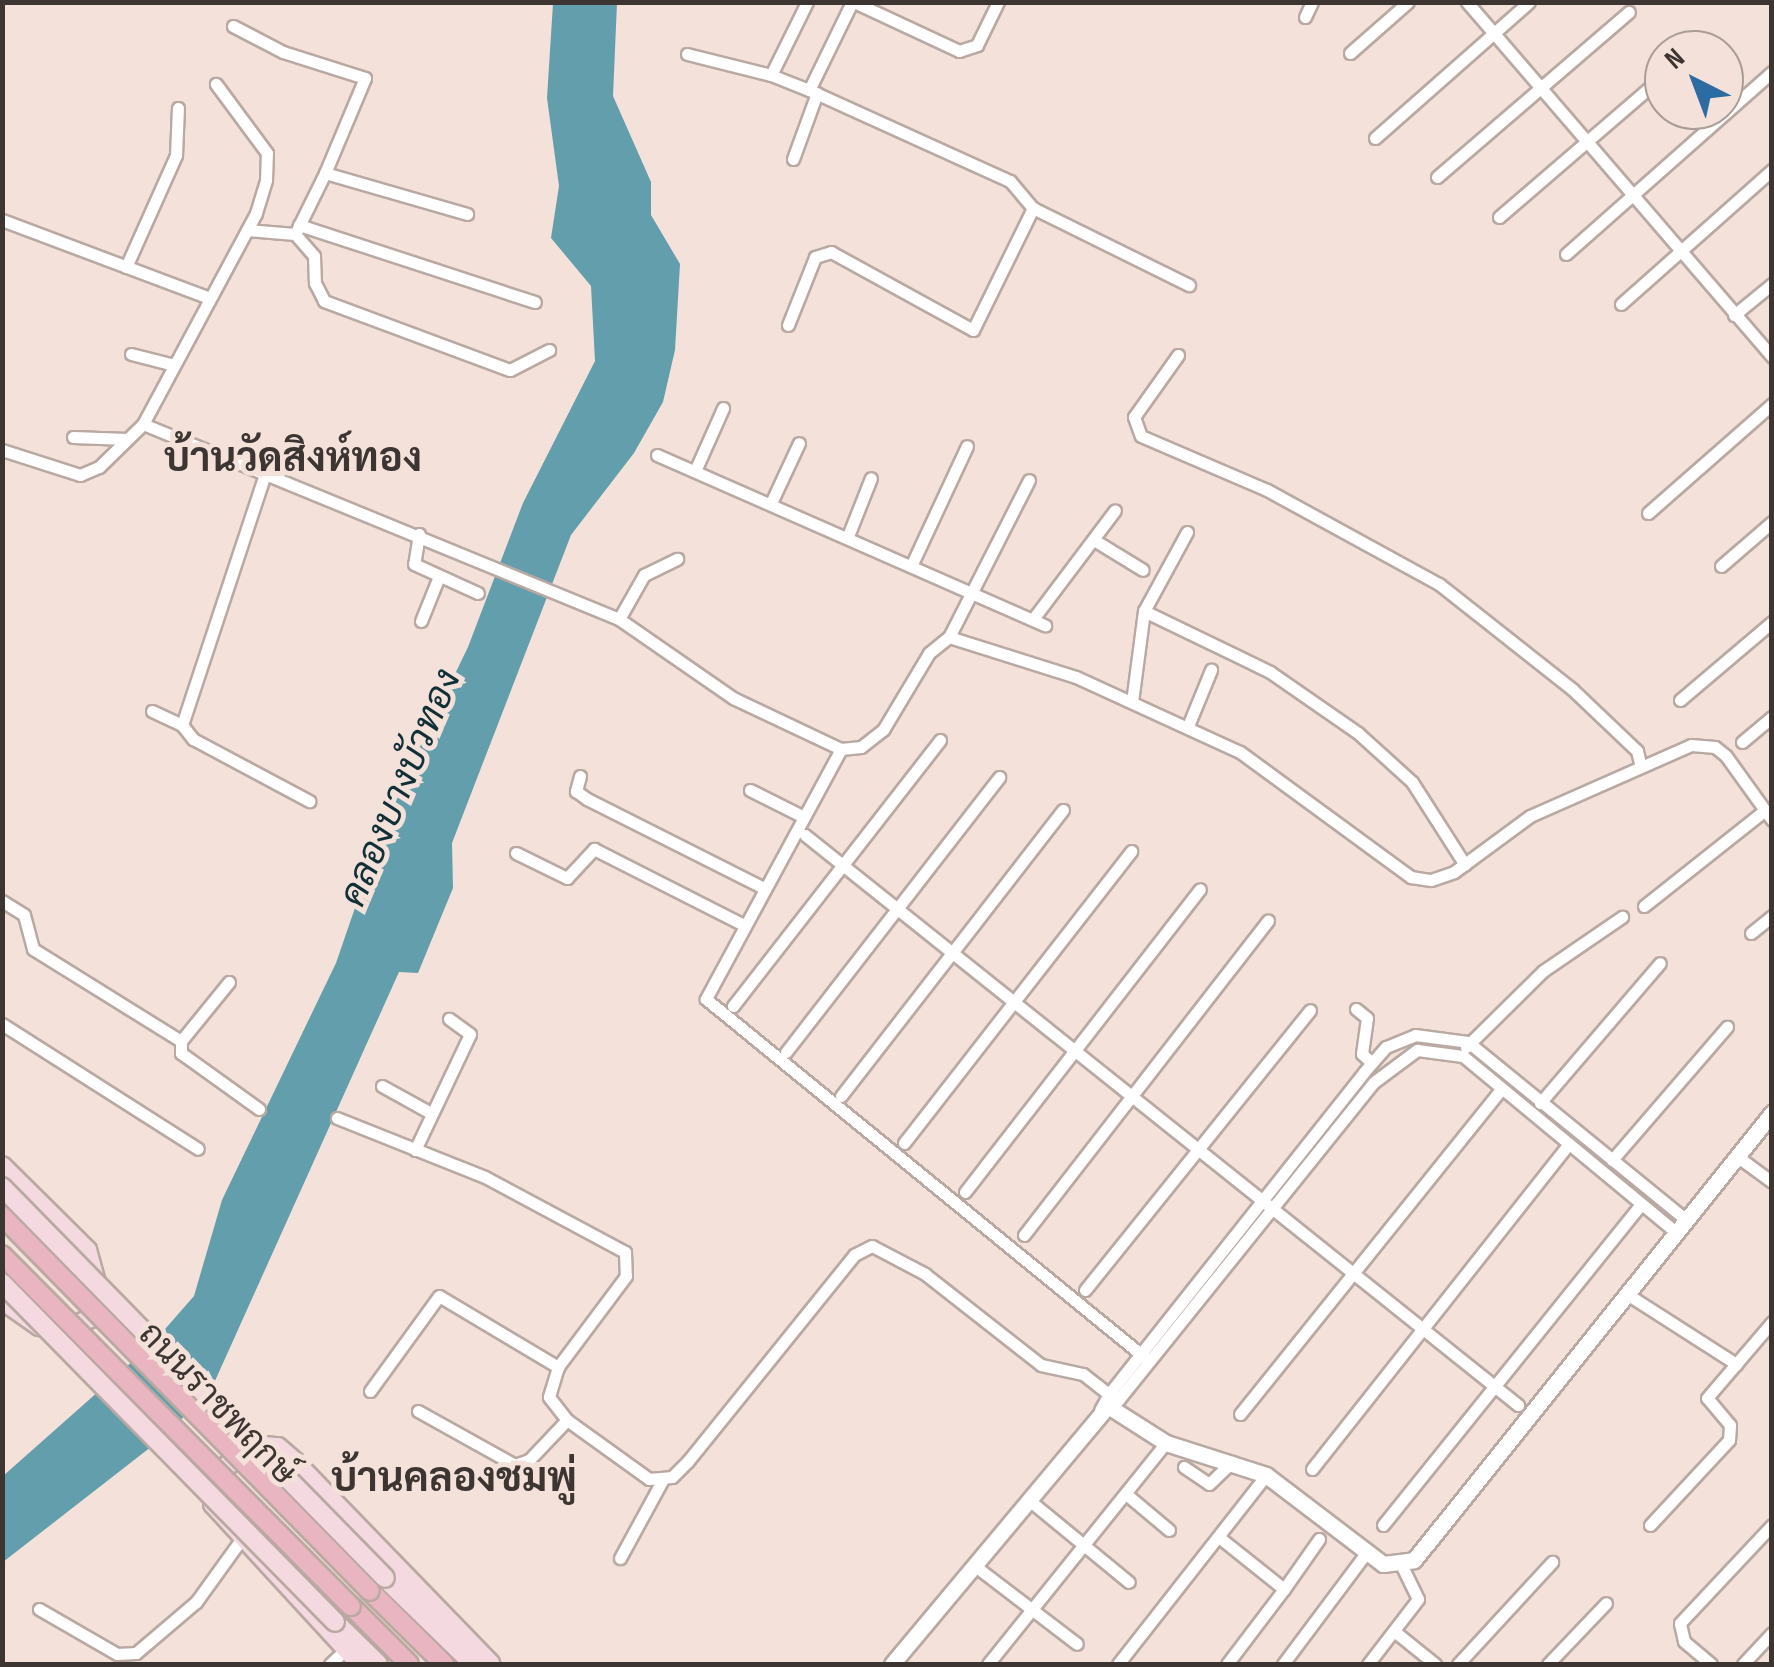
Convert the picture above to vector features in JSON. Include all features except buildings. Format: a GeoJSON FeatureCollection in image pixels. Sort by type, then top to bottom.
{"type":"FeatureCollection","features":[{"type":"Feature","properties":{"kind":"main road"},"geometry":{"type":"LineString","coordinates":[[2,1166],[87,1250],[99,1293],[90,1318],[68,1330],[39,1326],[2,1300]]}},
{"type":"Feature","properties":{"kind":"main road","name":"ถนนราชพฤกษ์"},"geometry":{"type":"LineString","coordinates":[[2,1187],[378,1584],[444,1664]]}},
{"type":"Feature","properties":{"kind":"main road","name":"ถนนราชพฤกษ์"},"geometry":{"type":"LineString","coordinates":[[2,1216],[378,1584],[472,1664]]}},
{"type":"Feature","properties":{"kind":"main road","name":"ถนนราชพฤกษ์"},"geometry":{"type":"LineString","coordinates":[[2,1255],[410,1664]]}},
{"type":"Feature","properties":{"kind":"main road","name":"ถนนราชพฤกษ์"},"geometry":{"type":"LineString","coordinates":[[2,1284],[378,1664]]}},
{"type":"Feature","properties":{"kind":"main road"},"geometry":{"type":"LineString","coordinates":[[360,1664],[240,1541],[213,1504],[215,1474],[254,1445],[278,1447],[491,1664]]}},
{"type":"Feature","properties":{"kind":"street"},"geometry":{"type":"LineString","coordinates":[[771,75],[807,2]]}},
{"type":"Feature","properties":{"kind":"street"},"geometry":{"type":"LineString","coordinates":[[793,159],[813,91],[853,2],[959,51],[978,45],[998,2]]}},
{"type":"Feature","properties":{"kind":"street"},"geometry":{"type":"LineString","coordinates":[[1305,17],[1312,2]]}},
{"type":"Feature","properties":{"kind":"street"},"geometry":{"type":"LineString","coordinates":[[1350,54],[1408,2]]}},
{"type":"Feature","properties":{"kind":"street"},"geometry":{"type":"LineString","coordinates":[[1467,2],[1772,357]]}},
{"type":"Feature","properties":{"kind":"street"},"geometry":{"type":"LineString","coordinates":[[1375,138],[1529,2]]}},
{"type":"Feature","properties":{"kind":"street"},"geometry":{"type":"LineString","coordinates":[[1437,177],[1629,12]]}},
{"type":"Feature","properties":{"kind":"street"},"geometry":{"type":"LineString","coordinates":[[233,26],[276,50],[365,80],[297,230]]}},
{"type":"Feature","properties":{"kind":"street"},"geometry":{"type":"LineString","coordinates":[[687,54],[771,75],[813,91],[1010,180],[1033,208],[1190,285]]}},
{"type":"Feature","properties":{"kind":"street"},"geometry":{"type":"LineString","coordinates":[[1566,254],[1772,72]]}},
{"type":"Feature","properties":{"kind":"street"},"geometry":{"type":"LineString","coordinates":[[2,450],[80,476],[98,468],[142,424],[248,230],[269,158],[216,84]]}},
{"type":"Feature","properties":{"kind":"street"},"geometry":{"type":"LineString","coordinates":[[1499,217],[1644,92]]}},
{"type":"Feature","properties":{"kind":"street"},"geometry":{"type":"LineString","coordinates":[[126,266],[176,155],[178,108]]}},
{"type":"Feature","properties":{"kind":"street"},"geometry":{"type":"LineString","coordinates":[[1621,304],[1772,170]]}},
{"type":"Feature","properties":{"kind":"street"},"geometry":{"type":"LineString","coordinates":[[325,173],[468,214]]}},
{"type":"Feature","properties":{"kind":"street"},"geometry":{"type":"LineString","coordinates":[[788,325],[815,257],[831,252],[974,330],[1033,208]]}},
{"type":"Feature","properties":{"kind":"street"},"geometry":{"type":"LineString","coordinates":[[2,220],[209,298]]}},
{"type":"Feature","properties":{"kind":"street"},"geometry":{"type":"LineString","coordinates":[[248,230],[297,230],[535,302]]}},
{"type":"Feature","properties":{"kind":"street"},"geometry":{"type":"LineString","coordinates":[[297,230],[314,256],[314,284],[324,301],[510,370],[549,350]]}},
{"type":"Feature","properties":{"kind":"street"},"geometry":{"type":"LineString","coordinates":[[1734,315],[1772,284]]}},
{"type":"Feature","properties":{"kind":"street"},"geometry":{"type":"LineString","coordinates":[[131,354],[174,365]]}},
{"type":"Feature","properties":{"kind":"street"},"geometry":{"type":"LineString","coordinates":[[1178,355],[1134,417],[1141,436],[1267,490],[1439,584],[1572,689],[1637,751],[1641,767]]}},
{"type":"Feature","properties":{"kind":"street"},"geometry":{"type":"LineString","coordinates":[[1648,513],[1772,404]]}},
{"type":"Feature","properties":{"kind":"street"},"geometry":{"type":"LineString","coordinates":[[696,471],[723,408]]}},
{"type":"Feature","properties":{"kind":"street"},"geometry":{"type":"LineString","coordinates":[[142,424],[619,619],[733,698],[842,749],[861,747],[884,730],[929,653],[950,637],[1029,480]]}},
{"type":"Feature","properties":{"kind":"street"},"geometry":{"type":"LineString","coordinates":[[74,436],[127,439]]}},
{"type":"Feature","properties":{"kind":"street"},"geometry":{"type":"LineString","coordinates":[[771,503],[799,443]]}},
{"type":"Feature","properties":{"kind":"street"},"geometry":{"type":"LineString","coordinates":[[912,564],[967,446]]}},
{"type":"Feature","properties":{"kind":"street"},"geometry":{"type":"LineString","coordinates":[[658,455],[1039,622],[1115,510]]}},
{"type":"Feature","properties":{"kind":"street"},"geometry":{"type":"LineString","coordinates":[[182,725],[265,474]]}},
{"type":"Feature","properties":{"kind":"street"},"geometry":{"type":"LineString","coordinates":[[848,536],[872,478]]}},
{"type":"Feature","properties":{"kind":"street"},"geometry":{"type":"LineString","coordinates":[[1721,566],[1772,522]]}},
{"type":"Feature","properties":{"kind":"street"},"geometry":{"type":"LineString","coordinates":[[1132,702],[1144,611],[1187,532]]}},
{"type":"Feature","properties":{"kind":"street"},"geometry":{"type":"LineString","coordinates":[[419,534],[414,564],[438,579],[478,593]]}},
{"type":"Feature","properties":{"kind":"street"},"geometry":{"type":"LineString","coordinates":[[1094,540],[1144,570]]}},
{"type":"Feature","properties":{"kind":"street"},"geometry":{"type":"LineString","coordinates":[[619,619],[644,575],[677,559]]}},
{"type":"Feature","properties":{"kind":"street"},"geometry":{"type":"LineString","coordinates":[[421,620],[438,579]]}},
{"type":"Feature","properties":{"kind":"street"},"geometry":{"type":"LineString","coordinates":[[1144,611],[1270,672],[1358,733],[1412,782],[1465,865]]}},
{"type":"Feature","properties":{"kind":"street"},"geometry":{"type":"LineString","coordinates":[[1680,700],[1772,622]]}},
{"type":"Feature","properties":{"kind":"street"},"geometry":{"type":"LineString","coordinates":[[950,637],[1188,726],[1273,772],[1411,878],[1431,880],[1465,865],[1530,816],[1691,745],[1715,747],[1769,815],[1644,906]]}},
{"type":"Feature","properties":{"kind":"street"},"geometry":{"type":"LineString","coordinates":[[1188,726],[1210,670]]}},
{"type":"Feature","properties":{"kind":"street"},"geometry":{"type":"LineString","coordinates":[[152,711],[182,725],[193,739],[310,801]]}},
{"type":"Feature","properties":{"kind":"street"},"geometry":{"type":"LineString","coordinates":[[1742,742],[1772,717]]}},
{"type":"Feature","properties":{"kind":"street"},"geometry":{"type":"LineString","coordinates":[[732,1006],[940,740]]}},
{"type":"Feature","properties":{"kind":"street"},"geometry":{"type":"LineString","coordinates":[[842,749],[707,991],[711,1006],[1145,1356]]}},
{"type":"Feature","properties":{"kind":"street"},"geometry":{"type":"LineString","coordinates":[[580,776],[575,787],[587,799],[762,888]]}},
{"type":"Feature","properties":{"kind":"street"},"geometry":{"type":"LineString","coordinates":[[786,1052],[1000,776]]}},
{"type":"Feature","properties":{"kind":"street"},"geometry":{"type":"LineString","coordinates":[[750,790],[802,816]]}},
{"type":"Feature","properties":{"kind":"street"},"geometry":{"type":"LineString","coordinates":[[841,1096],[1063,810]]}},
{"type":"Feature","properties":{"kind":"street"},"geometry":{"type":"LineString","coordinates":[[805,835],[1518,1404]]}},
{"type":"Feature","properties":{"kind":"street"},"geometry":{"type":"LineString","coordinates":[[516,852],[567,878],[594,849],[742,924]]}},
{"type":"Feature","properties":{"kind":"street"},"geometry":{"type":"LineString","coordinates":[[904,1143],[1130,852]]}},
{"type":"Feature","properties":{"kind":"street"},"geometry":{"type":"LineString","coordinates":[[965,1192],[1200,889]]}},
{"type":"Feature","properties":{"kind":"street"},"geometry":{"type":"LineString","coordinates":[[2,902],[24,914],[33,948],[181,1041]]}},
{"type":"Feature","properties":{"kind":"street"},"geometry":{"type":"LineString","coordinates":[[1750,933],[1772,916]]}},
{"type":"Feature","properties":{"kind":"street"},"geometry":{"type":"LineString","coordinates":[[1463,1056],[1468,1042],[1543,971],[1622,917]]}},
{"type":"Feature","properties":{"kind":"street"},"geometry":{"type":"LineString","coordinates":[[1024,1235],[1268,921]]}},
{"type":"Feature","properties":{"kind":"street"},"geometry":{"type":"LineString","coordinates":[[1540,1103],[1660,963]]}},
{"type":"Feature","properties":{"kind":"street"},"geometry":{"type":"LineString","coordinates":[[229,982],[181,1041],[181,1054],[259,1108]]}},
{"type":"Feature","properties":{"kind":"street"},"geometry":{"type":"LineString","coordinates":[[1356,1008],[1368,1018],[1362,1054],[1372,1063]]}},
{"type":"Feature","properties":{"kind":"street"},"geometry":{"type":"LineString","coordinates":[[1086,1290],[1310,1010]]}},
{"type":"Feature","properties":{"kind":"street"},"geometry":{"type":"LineString","coordinates":[[414,1150],[470,1034],[449,1019]]}},
{"type":"Feature","properties":{"kind":"street"},"geometry":{"type":"LineString","coordinates":[[2,1024],[198,1148]]}},
{"type":"Feature","properties":{"kind":"street"},"geometry":{"type":"LineString","coordinates":[[1612,1160],[1727,1027]]}},
{"type":"Feature","properties":{"kind":"street"},"geometry":{"type":"LineString","coordinates":[[892,1664],[1111,1402],[1262,1200],[1386,1047],[1414,1035],[1468,1042],[1612,1160],[1681,1226]]}},
{"type":"Feature","properties":{"kind":"street"},"geometry":{"type":"LineString","coordinates":[[1145,1356],[1274,1208],[1394,1061],[1417,1050],[1463,1056],[1640,1205],[1681,1226]]}},
{"type":"Feature","properties":{"kind":"street"},"geometry":{"type":"LineString","coordinates":[[382,1086],[432,1113]]}},
{"type":"Feature","properties":{"kind":"street"},"geometry":{"type":"LineString","coordinates":[[1240,1414],[1502,1089]]}},
{"type":"Feature","properties":{"kind":"street"},"geometry":{"type":"LineString","coordinates":[[1402,1566],[1422,1553],[1772,1113]]}},
{"type":"Feature","properties":{"kind":"street"},"geometry":{"type":"LineString","coordinates":[[337,1118],[520,1194],[625,1252],[626,1276],[558,1366],[549,1397],[567,1420],[639,1474],[662,1481]]}},
{"type":"Feature","properties":{"kind":"street"},"geometry":{"type":"LineString","coordinates":[[1312,1470],[1569,1144]]}},
{"type":"Feature","properties":{"kind":"street"},"geometry":{"type":"LineString","coordinates":[[1738,1157],[1772,1182]]}},
{"type":"Feature","properties":{"kind":"street"},"geometry":{"type":"LineString","coordinates":[[1383,1526],[1640,1205]]}},
{"type":"Feature","properties":{"kind":"street"},"geometry":{"type":"LineString","coordinates":[[620,1558],[662,1481],[688,1461],[854,1254],[872,1246],[925,1274],[1041,1364],[1072,1369],[1166,1443],[1266,1475],[1366,1553],[1402,1566],[1418,1599],[1368,1664]]}},
{"type":"Feature","properties":{"kind":"street"},"geometry":{"type":"LineString","coordinates":[[1628,1294],[1736,1364]]}},
{"type":"Feature","properties":{"kind":"street"},"geometry":{"type":"LineString","coordinates":[[370,1391],[438,1296],[558,1366]]}},
{"type":"Feature","properties":{"kind":"street"},"geometry":{"type":"LineString","coordinates":[[1650,1525],[1728,1440],[1730,1425],[1707,1398],[1771,1325]]}},
{"type":"Feature","properties":{"kind":"street"},"geometry":{"type":"LineString","coordinates":[[418,1411],[515,1464],[529,1460],[567,1420]]}},
{"type":"Feature","properties":{"kind":"street"},"geometry":{"type":"LineString","coordinates":[[990,1664],[1166,1443]]}},
{"type":"Feature","properties":{"kind":"street"},"geometry":{"type":"LineString","coordinates":[[1184,1467],[1209,1484],[1232,1462]]}},
{"type":"Feature","properties":{"kind":"street"},"geometry":{"type":"LineString","coordinates":[[1118,1664],[1266,1475]]}},
{"type":"Feature","properties":{"kind":"street"},"geometry":{"type":"LineString","coordinates":[[1126,1494],[1169,1530]]}},
{"type":"Feature","properties":{"kind":"street"},"geometry":{"type":"LineString","coordinates":[[1029,1500],[1128,1582]]}},
{"type":"Feature","properties":{"kind":"street"},"geometry":{"type":"LineString","coordinates":[[1711,1664],[1684,1641],[1680,1622],[1772,1525]]}},
{"type":"Feature","properties":{"kind":"street"},"geometry":{"type":"LineString","coordinates":[[1220,1538],[1284,1589]]}},
{"type":"Feature","properties":{"kind":"street"},"geometry":{"type":"LineString","coordinates":[[1227,1664],[1318,1539]]}},
{"type":"Feature","properties":{"kind":"street"},"geometry":{"type":"LineString","coordinates":[[39,1609],[117,1654],[136,1652],[196,1602],[240,1541]]}},
{"type":"Feature","properties":{"kind":"street"},"geometry":{"type":"LineString","coordinates":[[1283,1664],[1366,1553]]}},
{"type":"Feature","properties":{"kind":"street"},"geometry":{"type":"LineString","coordinates":[[1458,1664],[1552,1562]]}},
{"type":"Feature","properties":{"kind":"street"},"geometry":{"type":"LineString","coordinates":[[976,1566],[1076,1644]]}},
{"type":"Feature","properties":{"kind":"street"},"geometry":{"type":"LineString","coordinates":[[1548,1664],[1606,1603]]}},
{"type":"Feature","properties":{"kind":"street"},"geometry":{"type":"LineString","coordinates":[[1394,1631],[1435,1664]]}},
{"type":"Feature","properties":{"kind":"street"},"geometry":{"type":"LineString","coordinates":[[1743,1664],[1772,1633]]}},
{"type":"Feature","properties":{"kind":"street"},"geometry":{"type":"LineString","coordinates":[[330,1664],[345,1650]]}},
{"type":"Feature","properties":{"kind":"water","name":"คลองบางบัวทอง"},"geometry":{"type":"Polygon","coordinates":[[[553,3],[617,3],[613,96],[651,182],[651,215],[680,264],[675,350],[663,402],[634,453],[571,535],[452,843],[453,888],[418,973],[399,972],[210,1392],[156,1443],[3,1562],[3,1476],[152,1344],[194,1296],[222,1200],[336,963],[387,815],[468,647],[523,503],[595,361],[591,286],[551,238],[559,186],[547,98],[553,3]]]}},
{"type":"Feature","properties":{"kind":"district","name":"บ้านวัดสิงห์ทอง"},"geometry":{"type":"Point","coordinates":[293,459]}},
{"type":"Feature","properties":{"kind":"district","name":"บ้านคลองชมพู่"},"geometry":{"type":"Point","coordinates":[454,1479]}}]}
